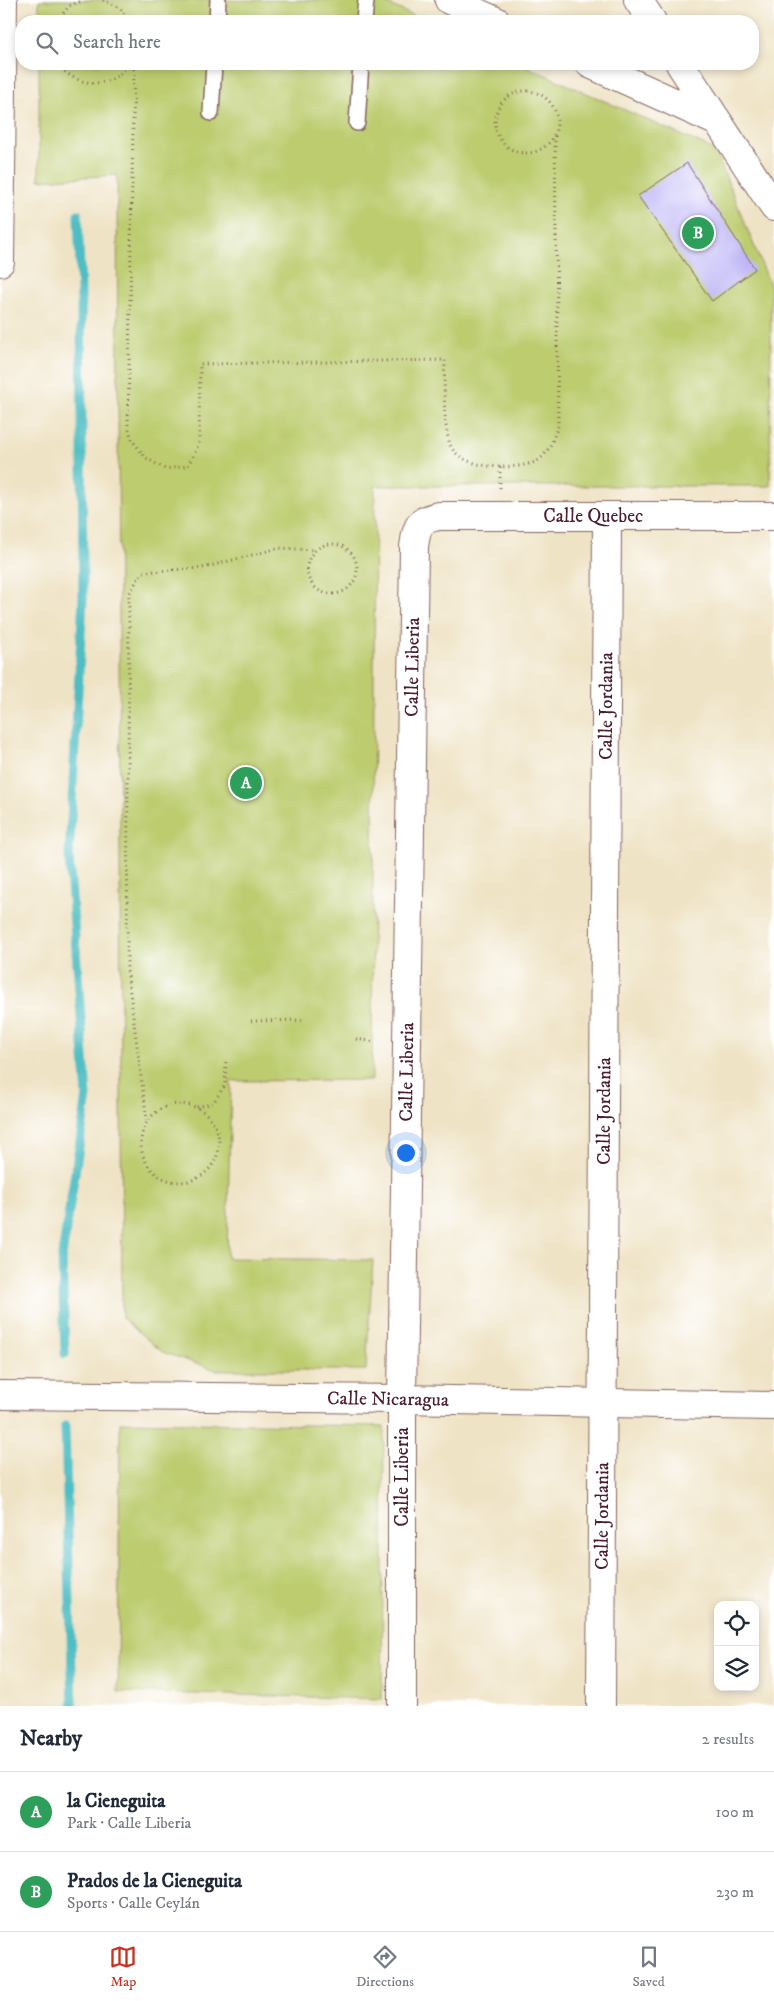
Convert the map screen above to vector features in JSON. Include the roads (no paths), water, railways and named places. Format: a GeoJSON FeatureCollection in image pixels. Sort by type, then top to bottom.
{"type":"FeatureCollection","features":[{"type":"Feature","properties":{"kind":"street"},"geometry":{"type":"LineString","coordinates":[[0,262],[3,0]]}},
{"type":"Feature","properties":{"kind":"street"},"geometry":{"type":"LineString","coordinates":[[449,0],[483,15]]}},
{"type":"Feature","properties":{"kind":"street"},"geometry":{"type":"LineString","coordinates":[[638,0],[648,15]]}},
{"type":"Feature","properties":{"kind":"street"},"geometry":{"type":"LineString","coordinates":[[603,70],[718,122]]}},
{"type":"Feature","properties":{"kind":"street"},"geometry":{"type":"LineString","coordinates":[[684,70],[774,207]]}},
{"type":"Feature","properties":{"kind":"street","name":"Calle Quebec"},"geometry":{"type":"LineString","coordinates":[[416,529],[425,519],[439,516],[774,516]]}},
{"type":"Feature","properties":{"kind":"street","name":"Calle Jordania"},"geometry":{"type":"LineString","coordinates":[[601,1706],[608,516]]}},
{"type":"Feature","properties":{"kind":"street","name":"Calle Liberia"},"geometry":{"type":"LineString","coordinates":[[402,1706],[402,1399],[414,546],[416,529]]}},
{"type":"Feature","properties":{"kind":"street","name":"Calle Nicaragua"},"geometry":{"type":"LineString","coordinates":[[0,1395],[402,1399],[774,1406]]}},
{"type":"Feature","properties":{"kind":"lane"},"geometry":{"type":"LineString","coordinates":[[217,15],[218,0]]}},
{"type":"Feature","properties":{"kind":"lane"},"geometry":{"type":"LineString","coordinates":[[365,15],[366,0]]}},
{"type":"Feature","properties":{"kind":"lane"},"geometry":{"type":"LineString","coordinates":[[211,114],[214,70]]}},
{"type":"Feature","properties":{"kind":"lane"},"geometry":{"type":"LineString","coordinates":[[357,123],[361,70]]}},
{"type":"Feature","properties":{"kind":"waterway"},"geometry":{"type":"LineString","coordinates":[[65,1354],[62,1256],[87,1096],[69,858],[83,598],[81,292],[78,214]]}},
{"type":"Feature","properties":{"kind":"waterway"},"geometry":{"type":"LineString","coordinates":[[65,1426],[73,1706]]}},
{"type":"Feature","properties":{"kind":"place","name":"Prados de la Cieneguita"},"geometry":{"type":"Point","coordinates":[698,233]}},
{"type":"Feature","properties":{"kind":"place","name":"la Cieneguita"},"geometry":{"type":"Point","coordinates":[246,783]}}]}
